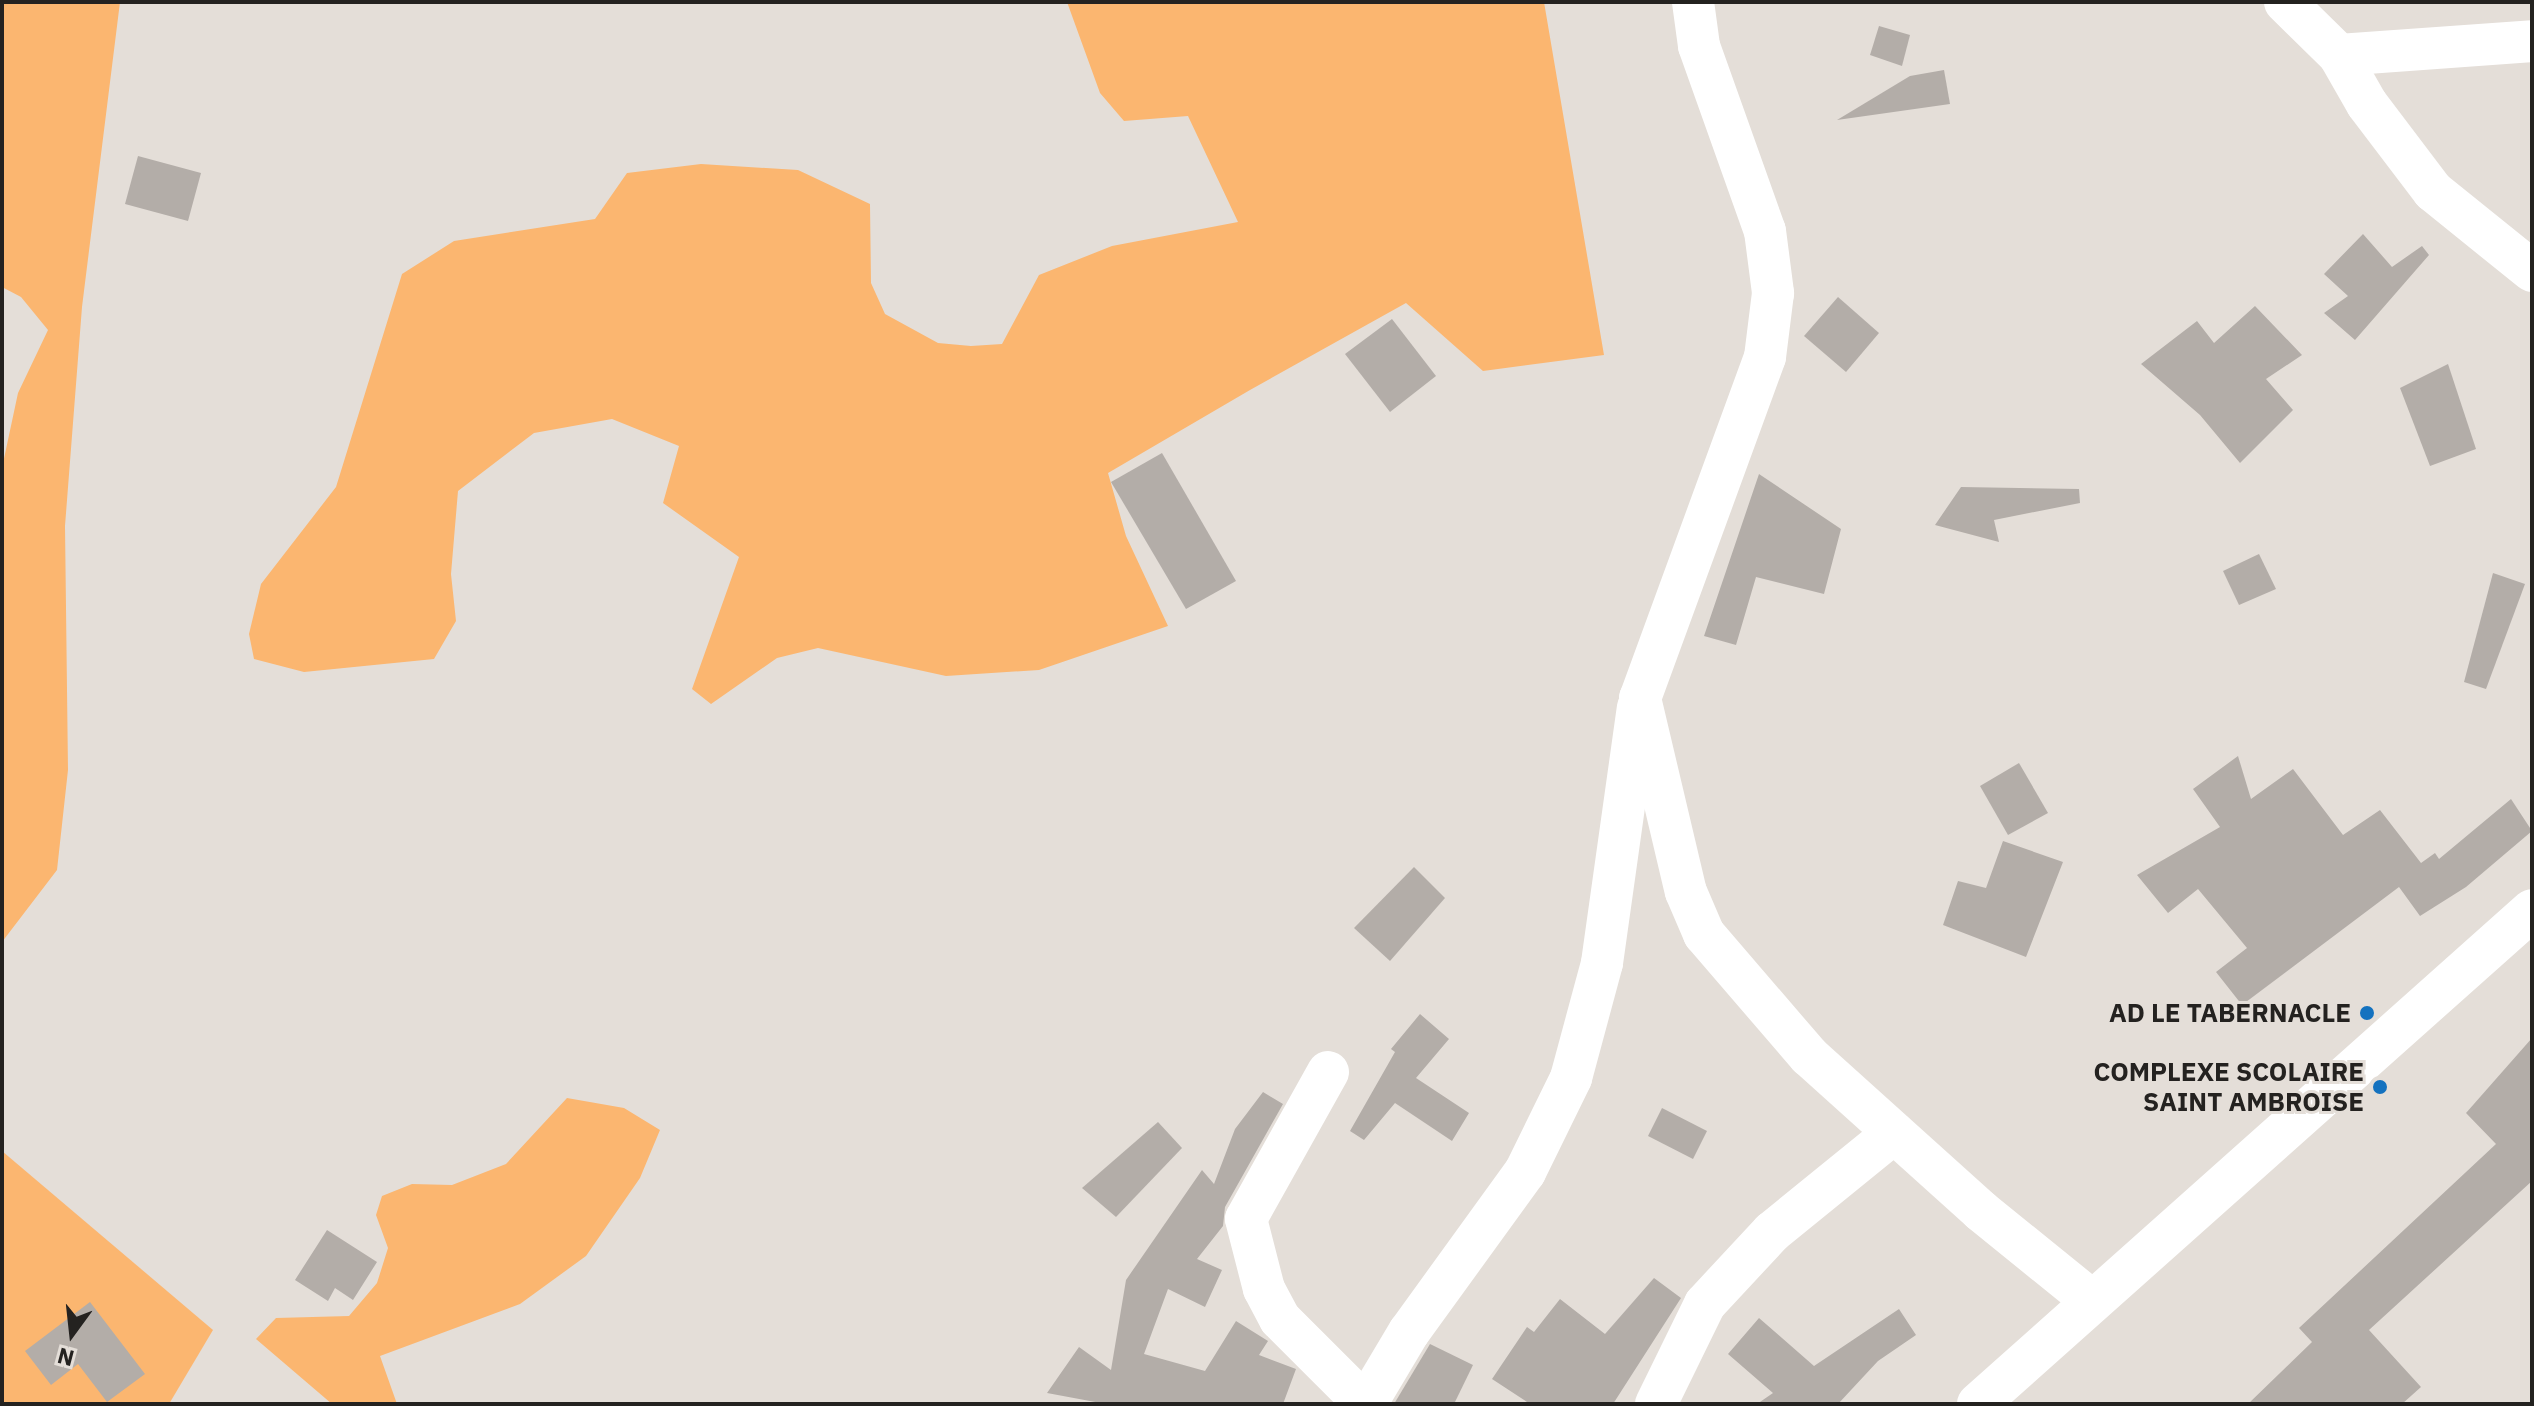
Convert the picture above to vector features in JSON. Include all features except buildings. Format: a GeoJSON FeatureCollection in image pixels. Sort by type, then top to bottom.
{"type":"FeatureCollection","features":[{"type":"Feature","properties":{"kind":"street"},"geometry":{"type":"LineString","coordinates":[[1328,1072],[1246,1219],[1264,1289],[1280,1319],[1365,1404],[1409,1332],[1525,1172],[1571,1078],[1602,963],[1640,698],[1725,452],[1765,357],[1773,293],[1765,231],[1699,46],[1693,2]]}},
{"type":"Feature","properties":{"kind":"street"},"geometry":{"type":"LineString","coordinates":[[2285,2],[2339,55],[2367,104],[2433,191],[2532,271]]}},
{"type":"Feature","properties":{"kind":"street"},"geometry":{"type":"LineString","coordinates":[[2339,55],[2532,41]]}},
{"type":"Feature","properties":{"kind":"street"},"geometry":{"type":"LineString","coordinates":[[1640,698],[1686,892],[1704,934],[1809,1056],[1894,1133],[2091,1300]]}},
{"type":"Feature","properties":{"kind":"street"},"geometry":{"type":"LineString","coordinates":[[1978,1404],[2091,1300],[2532,910]]}},
{"type":"Feature","properties":{"kind":"street"},"geometry":{"type":"LineString","coordinates":[[1656,1404],[1705,1304],[1772,1232],[1894,1133]]}},
{"type":"Feature","properties":{"kind":"shaded area"},"geometry":{"type":"Polygon","coordinates":[[[2,2],[120,2],[82,307],[65,526],[68,770],[57,870],[2,942],[2,468],[18,393],[48,330],[21,297],[2,287],[2,2]]]}},
{"type":"Feature","properties":{"kind":"shaded area"},"geometry":{"type":"Polygon","coordinates":[[[1067,2],[1544,2],[1604,355],[1483,371],[1406,303],[1108,473],[1126,536],[1168,626],[1039,670],[946,676],[818,648],[777,658],[711,704],[692,689],[739,557],[663,503],[679,446],[612,419],[534,433],[458,491],[451,574],[456,621],[434,659],[304,672],[254,659],[249,634],[261,584],[336,487],[402,274],[454,241],[595,219],[627,173],[701,164],[798,170],[870,204],[871,283],[885,314],[938,343],[971,346],[1002,344],[1039,275],[1112,246],[1238,222],[1188,116],[1124,121],[1100,93],[1067,2]]]}},
{"type":"Feature","properties":{"kind":"shaded area"},"geometry":{"type":"Polygon","coordinates":[[[567,1098],[624,1108],[660,1130],[640,1178],[586,1256],[520,1304],[380,1356],[397,1404],[332,1404],[256,1339],[276,1318],[349,1316],[377,1283],[388,1248],[376,1215],[382,1196],[412,1184],[452,1185],[506,1164],[567,1098]]]}},
{"type":"Feature","properties":{"kind":"shaded area"},"geometry":{"type":"Polygon","coordinates":[[[2,1151],[213,1330],[169,1404],[2,1404],[2,1151]]]}},
{"type":"Feature","properties":{"kind":"place","name":"AD LE TABERNACLE"},"geometry":{"type":"Point","coordinates":[2367,1013]}},
{"type":"Feature","properties":{"kind":"place","name":"COMPLEXE SCOLAIRE SAINT AMBROISE"},"geometry":{"type":"Point","coordinates":[2380,1087]}}]}
